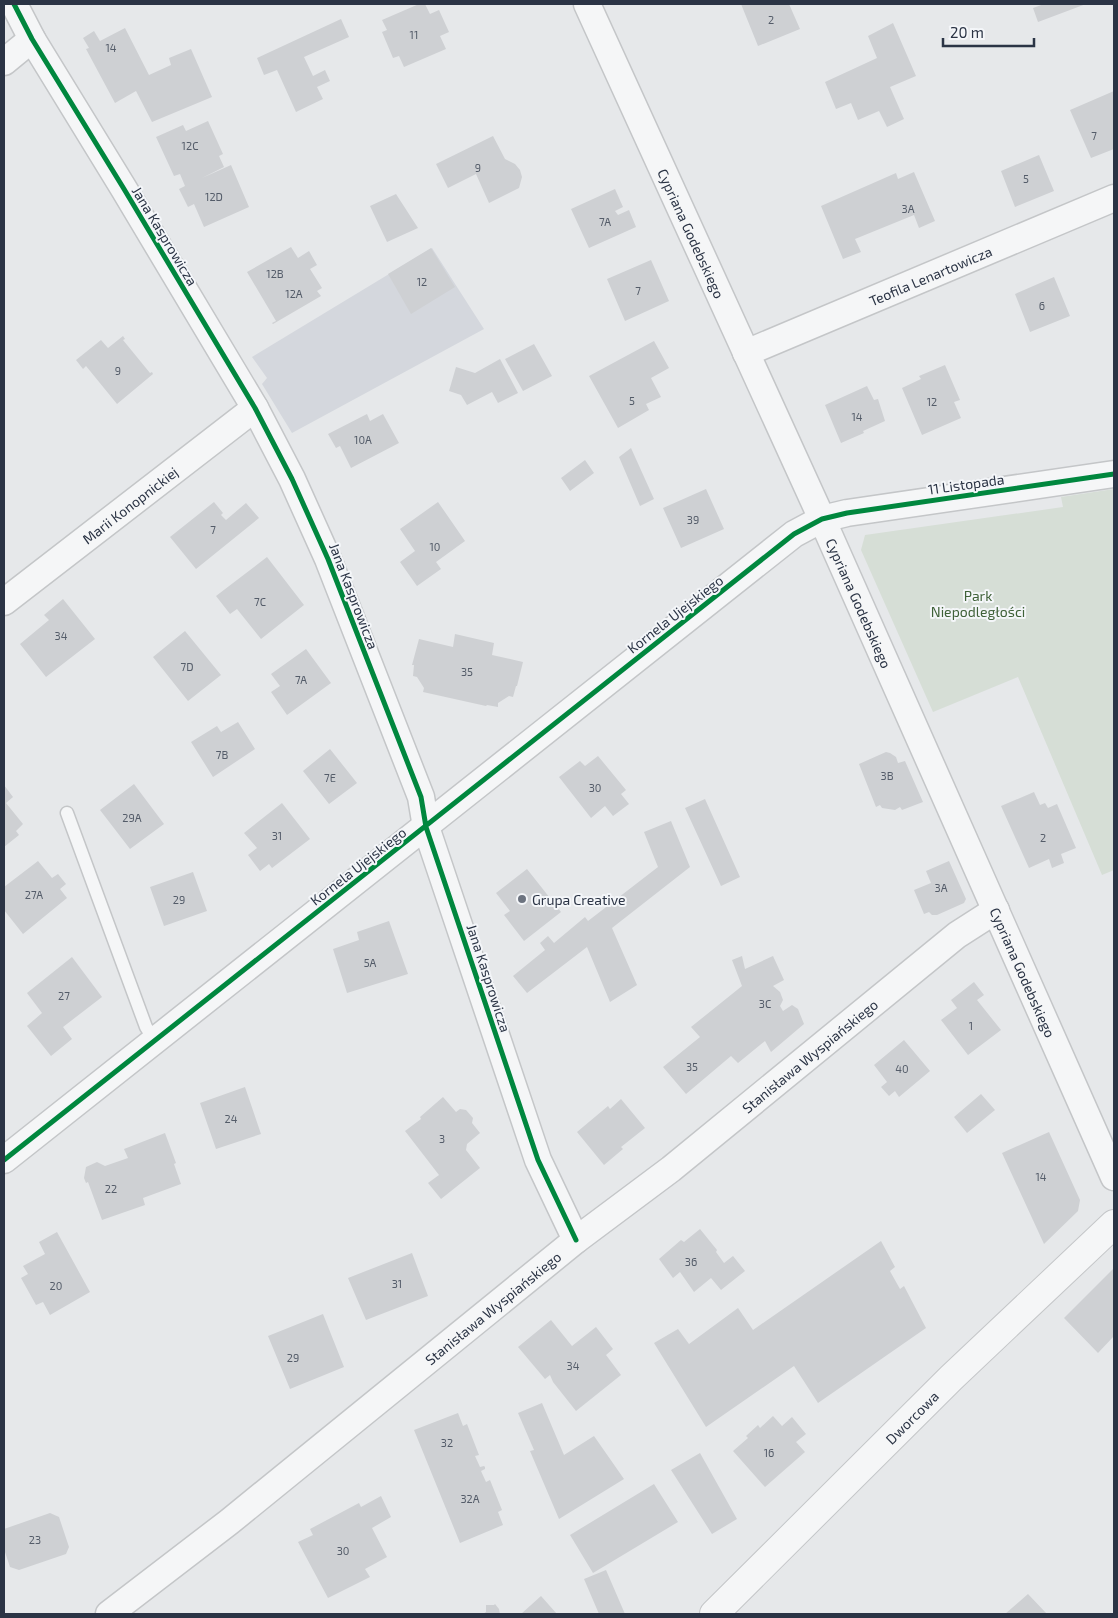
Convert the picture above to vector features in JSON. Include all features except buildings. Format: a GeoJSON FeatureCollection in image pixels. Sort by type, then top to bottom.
{"type":"FeatureCollection","features":[{"type":"Feature","properties":{"kind":"street","name":"Jana Kasprowicza"},"geometry":{"type":"LineString","coordinates":[[14,4],[32,40],[124,189],[254,408],[292,480],[328,559],[421,797],[426,827],[538,1160],[576,1240]]}},
{"type":"Feature","properties":{"kind":"street","name":"Cypriana Godebskiego"},"geometry":{"type":"LineString","coordinates":[[590,4],[822,519],[1114,1177]]}},
{"type":"Feature","properties":{"kind":"street"},"geometry":{"type":"LineString","coordinates":[[4,62],[32,40]]}},
{"type":"Feature","properties":{"kind":"street","name":"Teofila Lenartowicza"},"geometry":{"type":"LineString","coordinates":[[746,353],[1114,198]]}},
{"type":"Feature","properties":{"kind":"street","name":"Marii Konopnickiej"},"geometry":{"type":"LineString","coordinates":[[4,602],[254,408]]}},
{"type":"Feature","properties":{"kind":"street","name":"11 Listopada"},"geometry":{"type":"LineString","coordinates":[[822,519],[855,512],[1114,474]]}},
{"type":"Feature","properties":{"kind":"street","name":"Kornela Ujejskiego"},"geometry":{"type":"LineString","coordinates":[[4,1160],[794,534],[822,519]]}},
{"type":"Feature","properties":{"kind":"street","name":"Stanisława Wyspiańskiego"},"geometry":{"type":"LineString","coordinates":[[109,1614],[229,1522],[576,1240],[671,1170],[892,986],[957,935],[996,910]]}},
{"type":"Feature","properties":{"kind":"street","name":"Dworcowa"},"geometry":{"type":"LineString","coordinates":[[714,1614],[951,1378],[1114,1224]]}},
{"type":"Feature","properties":{"kind":"lane"},"geometry":{"type":"LineString","coordinates":[[67,813],[146,1027],[155,1041]]}},
{"type":"Feature","properties":{"kind":"shaded area"},"geometry":{"type":"Polygon","coordinates":[[[432,248],[484,329],[292,433],[262,384],[267,378],[252,357],[432,248]]]}},
{"type":"Feature","properties":{"kind":"green space","name":"Park Niepodległości"},"geometry":{"type":"Polygon","coordinates":[[[1114,489],[1114,870],[1102,875],[1018,677],[933,712],[861,550],[865,535],[1063,507],[1061,497],[1114,489]]]}},
{"type":"Feature","properties":{"kind":"cycle path"},"geometry":{"type":"LineString","coordinates":[[14,4],[32,39],[255,408],[292,479],[328,559],[421,797],[426,827],[538,1160],[576,1240]]}},
{"type":"Feature","properties":{"kind":"cycle path"},"geometry":{"type":"LineString","coordinates":[[4,1160],[794,534],[822,519],[847,513],[1114,474]]}},
{"type":"Feature","properties":{"kind":"place","name":"Grupa Creative"},"geometry":{"type":"Point","coordinates":[522,899]}}]}
